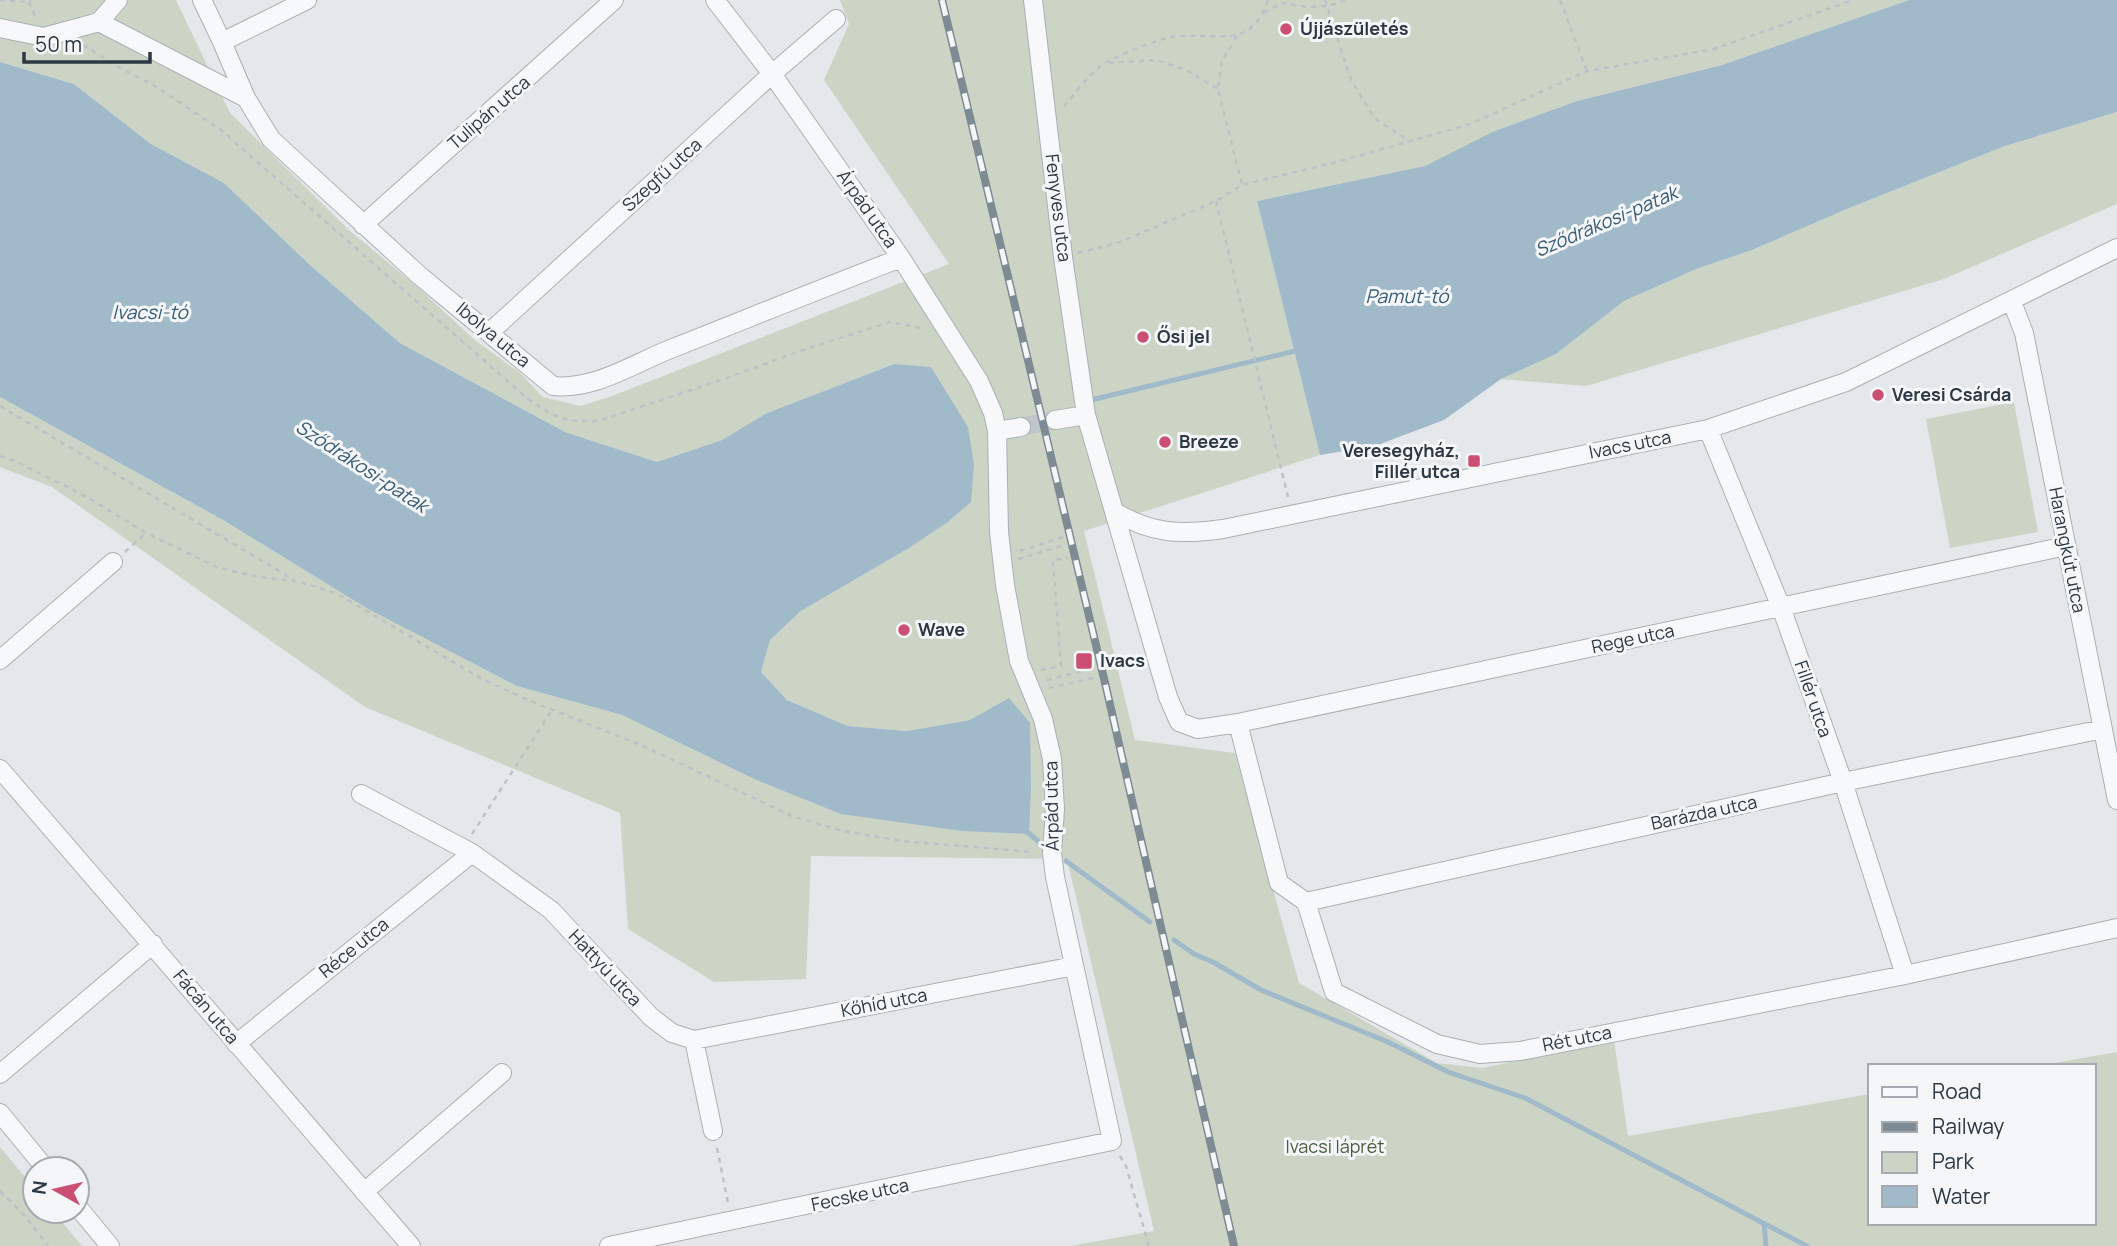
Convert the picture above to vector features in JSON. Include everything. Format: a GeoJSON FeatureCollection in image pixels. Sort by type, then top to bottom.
{"type":"FeatureCollection","features":[{"type":"Feature","properties":{"kind":"street"},"geometry":{"type":"LineString","coordinates":[[0,28],[44,37],[99,22],[118,0]]}},
{"type":"Feature","properties":{"kind":"street","name":"Ibolya utca"},"geometry":{"type":"LineString","coordinates":[[202,0],[246,98],[271,139],[363,225],[553,386],[572,388],[600,380],[667,350],[901,258]]}},
{"type":"Feature","properties":{"kind":"street"},"geometry":{"type":"LineString","coordinates":[[222,41],[307,0]]}},
{"type":"Feature","properties":{"kind":"street","name":"Tulipán utca"},"geometry":{"type":"LineString","coordinates":[[363,225],[614,0]]}},
{"type":"Feature","properties":{"kind":"street","name":"Árpád utca"},"geometry":{"type":"LineString","coordinates":[[715,0],[772,74],[901,258],[979,381],[993,413],[997,431],[999,532],[1005,585],[1017,653],[1043,719],[1052,759],[1055,809],[1052,853],[1112,1141]]}},
{"type":"Feature","properties":{"kind":"street","name":"Fenyves utca"},"geometry":{"type":"LineString","coordinates":[[1032,0],[1063,257],[1086,415],[1168,697],[1179,722],[1198,729]]}},
{"type":"Feature","properties":{"kind":"street","name":"Szegfű utca"},"geometry":{"type":"LineString","coordinates":[[490,332],[772,74],[836,19]]}},
{"type":"Feature","properties":{"kind":"street"},"geometry":{"type":"LineString","coordinates":[[99,22],[246,98]]}},
{"type":"Feature","properties":{"kind":"street","name":"Ivacs utca"},"geometry":{"type":"LineString","coordinates":[[1115,512],[1152,529],[1194,533],[1223,529],[1708,429],[1846,382],[2117,248]]}},
{"type":"Feature","properties":{"kind":"street","name":"Harangkút utca"},"geometry":{"type":"LineString","coordinates":[[2012,302],[2024,333],[2066,546],[2108,738],[2117,800]]}},
{"type":"Feature","properties":{"kind":"street"},"geometry":{"type":"LineString","coordinates":[[1055,420],[1086,415]]}},
{"type":"Feature","properties":{"kind":"street"},"geometry":{"type":"LineString","coordinates":[[997,431],[1021,427]]}},
{"type":"Feature","properties":{"kind":"street","name":"Fillér utca"},"geometry":{"type":"LineString","coordinates":[[1708,429],[1781,607],[1843,782],[1905,975]]}},
{"type":"Feature","properties":{"kind":"street","name":"Rege utca"},"geometry":{"type":"LineString","coordinates":[[1198,729],[1238,723],[2066,546]]}},
{"type":"Feature","properties":{"kind":"street"},"geometry":{"type":"LineString","coordinates":[[0,660],[114,562]]}},
{"type":"Feature","properties":{"kind":"street"},"geometry":{"type":"LineString","coordinates":[[1238,723],[1279,883],[1306,902]]}},
{"type":"Feature","properties":{"kind":"street","name":"Barázda utca"},"geometry":{"type":"LineString","coordinates":[[1306,902],[1843,782],[2108,738]]}},
{"type":"Feature","properties":{"kind":"street","name":"Fácán utca"},"geometry":{"type":"LineString","coordinates":[[0,769],[411,1246]]}},
{"type":"Feature","properties":{"kind":"street","name":"Hattyú utca"},"geometry":{"type":"LineString","coordinates":[[361,794],[467,850],[551,910],[651,1017],[671,1033],[694,1040]]}},
{"type":"Feature","properties":{"kind":"street","name":"Réce utca"},"geometry":{"type":"LineString","coordinates":[[236,1044],[467,850]]}},
{"type":"Feature","properties":{"kind":"street","name":"Rét utca"},"geometry":{"type":"LineString","coordinates":[[1306,902],[1334,992],[1437,1044],[1480,1054],[1520,1051],[1905,975],[2117,928]]}},
{"type":"Feature","properties":{"kind":"street"},"geometry":{"type":"LineString","coordinates":[[0,1074],[153,944]]}},
{"type":"Feature","properties":{"kind":"street","name":"Kőhíd utca"},"geometry":{"type":"LineString","coordinates":[[694,1040],[1074,966]]}},
{"type":"Feature","properties":{"kind":"street"},"geometry":{"type":"LineString","coordinates":[[694,1040],[713,1131]]}},
{"type":"Feature","properties":{"kind":"street"},"geometry":{"type":"LineString","coordinates":[[365,1192],[502,1073]]}},
{"type":"Feature","properties":{"kind":"street"},"geometry":{"type":"LineString","coordinates":[[0,1113],[34,1155]]}},
{"type":"Feature","properties":{"kind":"street","name":"Fecske utca"},"geometry":{"type":"LineString","coordinates":[[609,1246],[1112,1141]]}},
{"type":"Feature","properties":{"kind":"street"},"geometry":{"type":"LineString","coordinates":[[91,1223],[110,1246]]}},
{"type":"Feature","properties":{"kind":"path"},"geometry":{"type":"LineString","coordinates":[[0,0],[31,0]]}},
{"type":"Feature","properties":{"kind":"path"},"geometry":{"type":"LineString","coordinates":[[1242,186],[1217,89],[1222,61],[1237,36],[1254,26],[1264,13],[1268,0]]}},
{"type":"Feature","properties":{"kind":"path"},"geometry":{"type":"LineString","coordinates":[[1325,0],[1351,80],[1375,119],[1410,141]]}},
{"type":"Feature","properties":{"kind":"path"},"geometry":{"type":"LineString","coordinates":[[1264,13],[1282,3],[1308,7],[1328,6],[1346,0]]}},
{"type":"Feature","properties":{"kind":"path"},"geometry":{"type":"LineString","coordinates":[[1560,0],[1587,71]]}},
{"type":"Feature","properties":{"kind":"path"},"geometry":{"type":"LineString","coordinates":[[1063,257],[1120,242],[1216,201],[1242,186],[1470,124],[1587,71],[1714,49],[1853,0]]}},
{"type":"Feature","properties":{"kind":"path"},"geometry":{"type":"LineString","coordinates":[[63,32],[155,86],[221,130],[528,399],[554,417],[577,422],[598,421],[890,322],[949,333]]}},
{"type":"Feature","properties":{"kind":"path"},"geometry":{"type":"LineString","coordinates":[[1047,124],[1103,64],[1167,38],[1237,36]]}},
{"type":"Feature","properties":{"kind":"path"},"geometry":{"type":"LineString","coordinates":[[1103,64],[1157,61],[1188,71],[1217,89]]}},
{"type":"Feature","properties":{"kind":"path"},"geometry":{"type":"LineString","coordinates":[[1216,201],[1292,513]]}},
{"type":"Feature","properties":{"kind":"path"},"geometry":{"type":"LineString","coordinates":[[0,407],[296,581]]}},
{"type":"Feature","properties":{"kind":"path"},"geometry":{"type":"LineString","coordinates":[[0,456],[87,497],[146,533],[219,568],[259,577],[296,581],[336,593],[482,679],[643,746],[792,816],[843,831],[914,843],[1052,853]]}},
{"type":"Feature","properties":{"kind":"path"},"geometry":{"type":"LineString","coordinates":[[114,562],[146,533]]}},
{"type":"Feature","properties":{"kind":"path"},"geometry":{"type":"LineString","coordinates":[[1016,552],[1063,537]]}},
{"type":"Feature","properties":{"kind":"path"},"geometry":{"type":"LineString","coordinates":[[1018,559],[1065,545]]}},
{"type":"Feature","properties":{"kind":"path"},"geometry":{"type":"LineString","coordinates":[[1024,674],[1061,666],[1053,560],[1068,558]]}},
{"type":"Feature","properties":{"kind":"path"},"geometry":{"type":"LineString","coordinates":[[1047,680],[1094,668]]}},
{"type":"Feature","properties":{"kind":"path"},"geometry":{"type":"LineString","coordinates":[[1044,670],[1050,688],[1097,677]]}},
{"type":"Feature","properties":{"kind":"path"},"geometry":{"type":"LineString","coordinates":[[467,850],[552,709]]}},
{"type":"Feature","properties":{"kind":"path"},"geometry":{"type":"LineString","coordinates":[[713,1131],[732,1222]]}},
{"type":"Feature","properties":{"kind":"path"},"geometry":{"type":"LineString","coordinates":[[1112,1141],[1126,1166],[1149,1246]]}},
{"type":"Feature","properties":{"kind":"path"},"geometry":{"type":"LineString","coordinates":[[0,1191],[25,1216],[48,1246]]}},
{"type":"Feature","properties":{"kind":"green space","name":"Ivacsi láprét"},"geometry":{"type":"Polygon","coordinates":[[[0,0],[176,0],[230,113],[349,230],[414,284],[476,341],[519,372],[543,397],[581,406],[949,264],[824,80],[849,24],[840,0],[1909,0],[1722,65],[1577,101],[1492,132],[1425,166],[1257,201],[1320,455],[1084,531],[1135,740],[1235,753],[1299,983],[1437,1063],[1483,1068],[1614,1040],[1628,1136],[1868,1094],[1868,1225],[2096,1225],[2096,1064],[2048,1064],[2117,1052],[2117,1246],[1070,1246],[1154,1231],[1067,859],[811,856],[806,979],[714,982],[628,929],[620,813],[365,707],[52,487],[0,467],[0,397],[223,520],[368,609],[517,686],[622,715],[754,779],[970,720],[907,731],[848,726],[787,700],[761,672],[770,640],[801,611],[909,548],[948,522],[971,502],[894,364],[767,413],[722,440],[657,462],[565,432],[400,343],[310,265],[224,183],[151,144],[74,84],[0,62],[0,0]]]}},
{"type":"Feature","properties":{"kind":"green space"},"geometry":{"type":"Polygon","coordinates":[[[2117,112],[2117,204],[1944,279],[1586,386],[1501,379],[1556,354],[1624,301],[1699,268],[1752,250],[2005,146],[2117,112]]]}},
{"type":"Feature","properties":{"kind":"green space"},"geometry":{"type":"Polygon","coordinates":[[[2014,402],[2038,532],[1950,548],[1926,419],[2014,402]]]}},
{"type":"Feature","properties":{"kind":"green space"},"geometry":{"type":"Polygon","coordinates":[[[0,1147],[21,1172],[21,1225],[65,1225],[82,1246],[0,1246],[0,1147]]]}},
{"type":"Feature","properties":{"kind":"water","name":"Pamut-tó"},"geometry":{"type":"Polygon","coordinates":[[[1909,0],[2117,0],[2117,112],[2005,146],[1752,250],[1699,268],[1624,301],[1556,354],[1501,379],[1444,420],[1375,446],[1320,455],[1257,201],[1425,166],[1492,132],[1577,101],[1722,65],[1909,0]]]}},
{"type":"Feature","properties":{"kind":"water","name":"Ivacsi-tó"},"geometry":{"type":"Polygon","coordinates":[[[0,62],[74,84],[151,144],[224,183],[310,265],[400,343],[565,432],[657,462],[722,440],[767,413],[894,364],[931,367],[968,427],[974,465],[971,502],[948,522],[909,548],[801,611],[770,640],[761,672],[787,700],[848,726],[907,731],[970,720],[1009,698],[1030,723],[1029,834],[962,831],[841,814],[754,779],[622,715],[517,686],[368,609],[223,520],[0,397],[0,62]]]}},
{"type":"Feature","properties":{"kind":"waterway","name":"Sződrákosi-patak"},"geometry":{"type":"LineString","coordinates":[[1091,400],[1299,350]]}},
{"type":"Feature","properties":{"kind":"waterway"},"geometry":{"type":"LineString","coordinates":[[1025,830],[1038,841]]}},
{"type":"Feature","properties":{"kind":"waterway"},"geometry":{"type":"LineString","coordinates":[[1066,861],[1150,922]]}},
{"type":"Feature","properties":{"kind":"waterway"},"geometry":{"type":"LineString","coordinates":[[1174,940],[1194,954],[1261,990],[1388,1042],[1448,1072],[1525,1098],[1807,1246]]}},
{"type":"Feature","properties":{"kind":"waterway"},"geometry":{"type":"LineString","coordinates":[[1764,1224],[1766,1246]]}},
{"type":"Feature","properties":{"kind":"tunnel"},"geometry":{"type":"LineString","coordinates":[[1021,427],[1055,420]]}},
{"type":"Feature","properties":{"kind":"railway"},"geometry":{"type":"LineString","coordinates":[[942,0],[1106,687],[1234,1246]]}},
{"type":"Feature","properties":{"kind":"place","name":"Újjászületés"},"geometry":{"type":"Point","coordinates":[1286,29]}},
{"type":"Feature","properties":{"kind":"place","name":"Ősi jel"},"geometry":{"type":"Point","coordinates":[1143,337]}},
{"type":"Feature","properties":{"kind":"place","name":"Veresi Csárda"},"geometry":{"type":"Point","coordinates":[1878,395]}},
{"type":"Feature","properties":{"kind":"place","name":"Breeze"},"geometry":{"type":"Point","coordinates":[1165,442]}},
{"type":"Feature","properties":{"kind":"place","name":"Veresegyház, Fillér utca"},"geometry":{"type":"Point","coordinates":[1474,461]}},
{"type":"Feature","properties":{"kind":"place","name":"Wave"},"geometry":{"type":"Point","coordinates":[904,630]}},
{"type":"Feature","properties":{"kind":"place","name":"Ivacs"},"geometry":{"type":"Point","coordinates":[1084,661]}}]}
